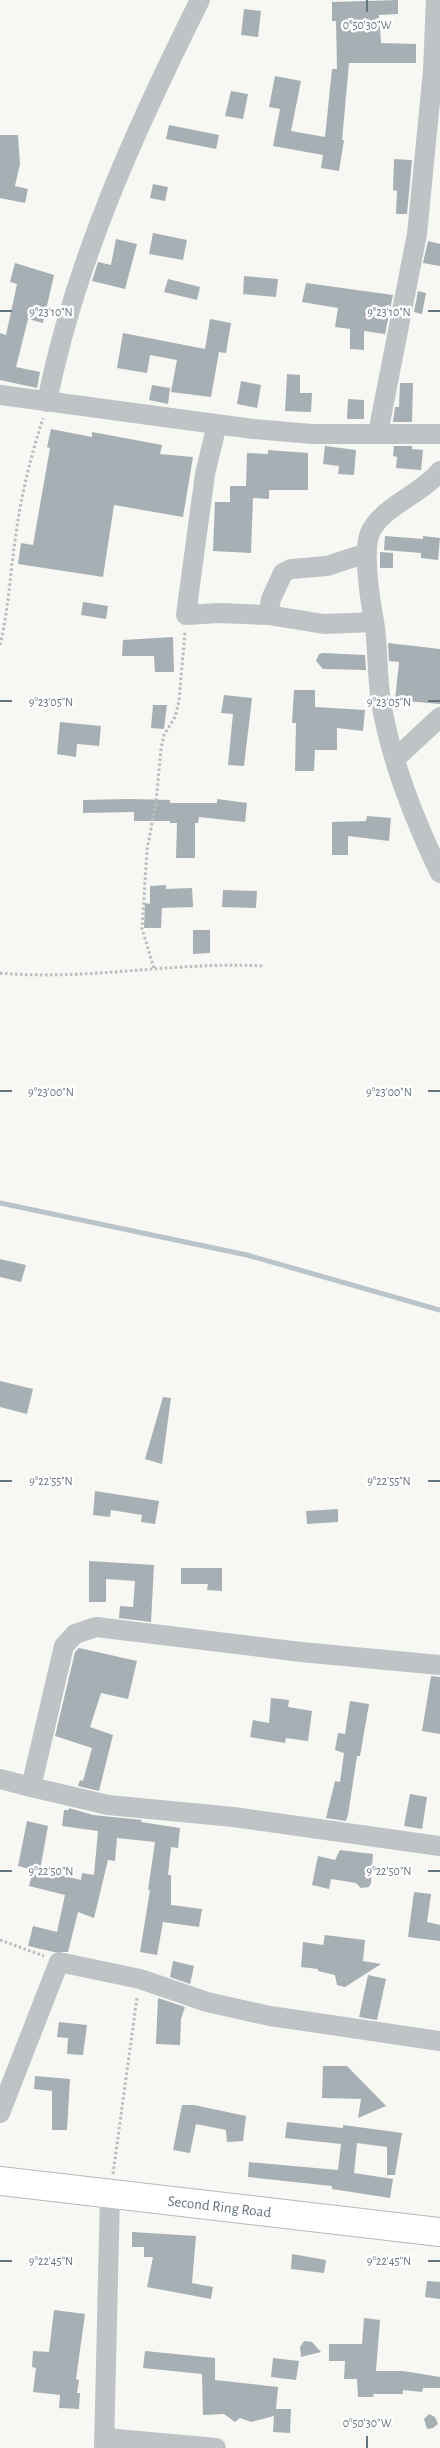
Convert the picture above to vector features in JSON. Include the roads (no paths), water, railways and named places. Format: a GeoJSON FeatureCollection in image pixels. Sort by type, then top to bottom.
{"type":"FeatureCollection","features":[{"type":"Feature","properties":{"kind":"main road","name":"Second Ring Road"},"geometry":{"type":"LineString","coordinates":[[0,2181],[440,2232]]}},
{"type":"Feature","properties":{"kind":"street"},"geometry":{"type":"LineString","coordinates":[[47,402],[74,294],[109,198],[154,94],[200,0]]}},
{"type":"Feature","properties":{"kind":"street"},"geometry":{"type":"LineString","coordinates":[[378,433],[417,234],[433,71],[436,0]]}},
{"type":"Feature","properties":{"kind":"street"},"geometry":{"type":"LineString","coordinates":[[0,395],[217,424],[312,434],[440,434]]}},
{"type":"Feature","properties":{"kind":"street"},"geometry":{"type":"LineString","coordinates":[[217,424],[205,474],[186,616],[218,613],[268,615],[324,624],[374,622]]}},
{"type":"Feature","properties":{"kind":"street"},"geometry":{"type":"LineString","coordinates":[[440,471],[432,481],[382,517],[370,533],[367,554],[381,700],[395,759],[413,812],[440,874]]}},
{"type":"Feature","properties":{"kind":"street"},"geometry":{"type":"LineString","coordinates":[[268,615],[271,599],[283,572],[291,569],[327,566],[367,554]]}},
{"type":"Feature","properties":{"kind":"street"},"geometry":{"type":"LineString","coordinates":[[395,759],[440,717]]}},
{"type":"Feature","properties":{"kind":"street"},"geometry":{"type":"LineString","coordinates":[[31,1787],[64,1646],[75,1634],[85,1629],[96,1627],[311,1653],[440,1665]]}},
{"type":"Feature","properties":{"kind":"street"},"geometry":{"type":"LineString","coordinates":[[0,1779],[108,1805],[233,1818],[440,1846]]}},
{"type":"Feature","properties":{"kind":"street"},"geometry":{"type":"LineString","coordinates":[[0,2113],[58,1962],[140,1979],[207,2002],[270,2016],[440,2041]]}},
{"type":"Feature","properties":{"kind":"street"},"geometry":{"type":"LineString","coordinates":[[110,2194],[105,2443],[216,2448]]}},
{"type":"Feature","properties":{"kind":"waterway"},"geometry":{"type":"LineString","coordinates":[[0,1203],[247,1255],[440,1310]]}}]}
